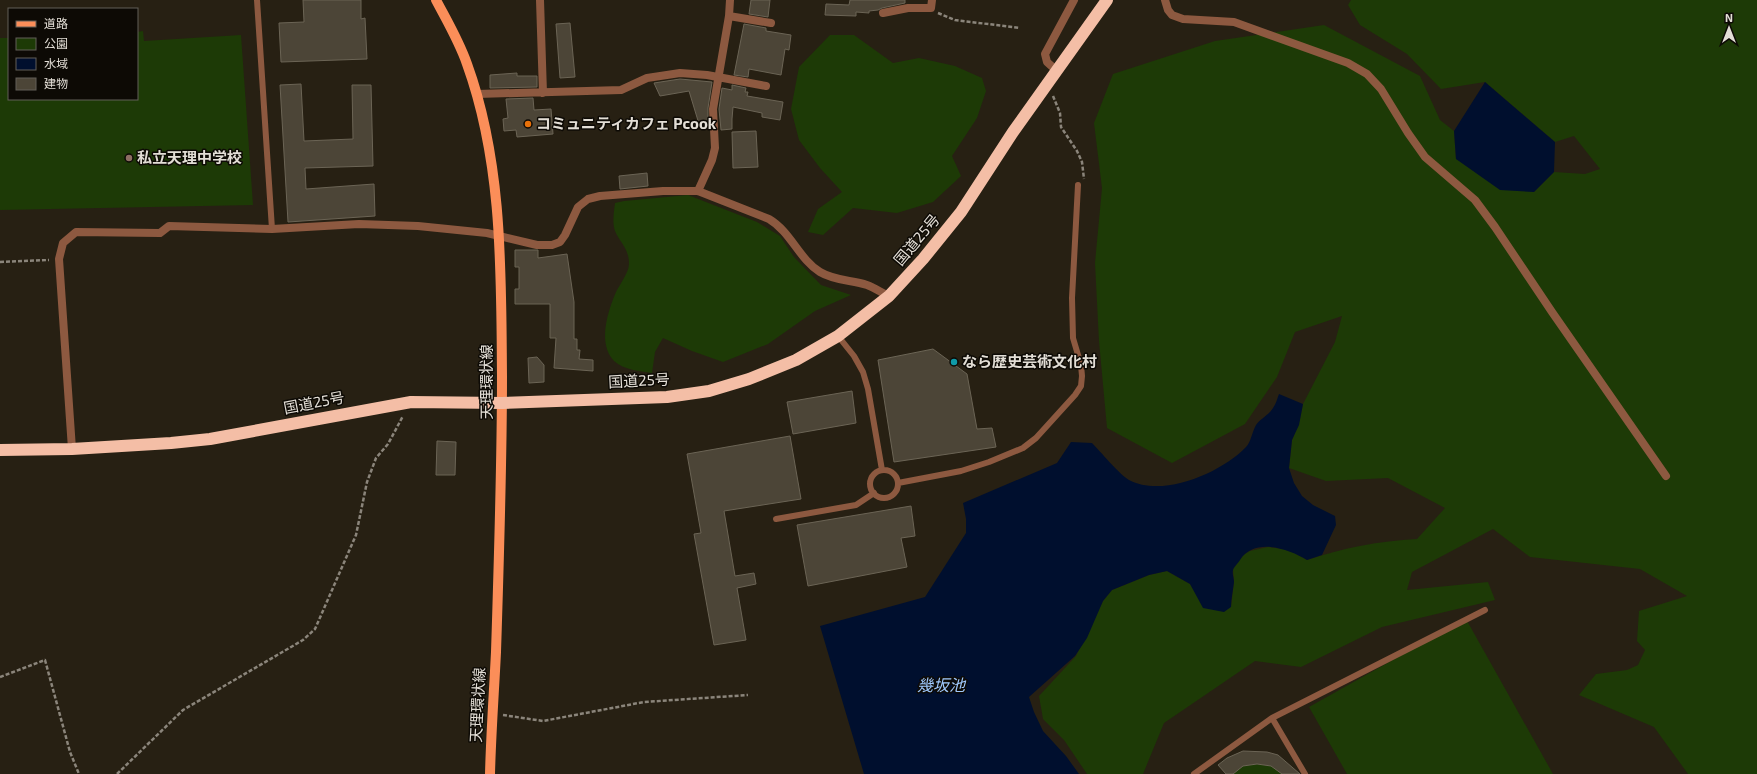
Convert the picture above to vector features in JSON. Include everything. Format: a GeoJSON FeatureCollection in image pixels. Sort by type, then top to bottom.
{"type":"FeatureCollection","features":[{"type":"Feature","properties":{"kind":"highway","name":"国道25号"},"geometry":{"type":"LineString","coordinates":[[0,450],[72,449],[171,443],[210,438],[412,402],[502,403],[666,397],[709,390],[749,379],[796,360],[838,336],[889,296],[923,259],[961,212],[1013,132],[1107,0]]}},
{"type":"Feature","properties":{"kind":"main road","name":"天理環状線"},"geometry":{"type":"LineString","coordinates":[[436,0],[463,51],[476,94],[491,155],[495,182],[501,294],[502,403],[496,638],[490,774]]}},
{"type":"Feature","properties":{"kind":"street"},"geometry":{"type":"LineString","coordinates":[[540,0],[543,93]]}},
{"type":"Feature","properties":{"kind":"street"},"geometry":{"type":"LineString","coordinates":[[698,191],[712,160],[715,148],[713,109],[729,16],[730,0]]}},
{"type":"Feature","properties":{"kind":"street"},"geometry":{"type":"LineString","coordinates":[[1057,71],[1047,62],[1045,54],[1074,0]]}},
{"type":"Feature","properties":{"kind":"street"},"geometry":{"type":"LineString","coordinates":[[1165,0],[1168,10],[1172,15],[1183,19],[1234,22],[1348,64],[1367,74],[1381,89],[1408,133],[1425,157],[1475,200],[1666,476]]}},
{"type":"Feature","properties":{"kind":"street"},"geometry":{"type":"LineString","coordinates":[[883,13],[932,4]]}},
{"type":"Feature","properties":{"kind":"street"},"geometry":{"type":"LineString","coordinates":[[729,16],[772,23]]}},
{"type":"Feature","properties":{"kind":"street"},"geometry":{"type":"LineString","coordinates":[[476,94],[621,90],[647,78],[680,73],[766,86]]}},
{"type":"Feature","properties":{"kind":"street"},"geometry":{"type":"LineString","coordinates":[[72,449],[59,259],[63,243],[76,232],[160,233],[169,226],[272,229],[359,224],[418,226],[487,233],[537,245],[552,246],[560,242],[565,235],[578,207],[588,199],[600,196],[663,191],[698,191],[778,225],[808,262],[820,272],[839,279],[867,285],[889,296]]}},
{"type":"Feature","properties":{"kind":"lane"},"geometry":{"type":"LineString","coordinates":[[257,0],[272,229]]}},
{"type":"Feature","properties":{"kind":"lane"},"geometry":{"type":"LineString","coordinates":[[898,483],[961,471],[990,462],[1023,448],[1036,438],[1076,395],[1081,386],[1082,376],[1081,365],[1073,338],[1072,298],[1078,185]]}},
{"type":"Feature","properties":{"kind":"lane"},"geometry":{"type":"LineString","coordinates":[[838,336],[854,356],[863,372],[868,389],[882,470]]}},
{"type":"Feature","properties":{"kind":"lane"},"geometry":{"type":"LineString","coordinates":[[882,470],[887,470],[894,475],[898,483],[896,491],[889,497],[881,498],[871,490],[870,481],[874,474],[882,470]]}},
{"type":"Feature","properties":{"kind":"lane"},"geometry":{"type":"LineString","coordinates":[[776,519],[856,505],[874,493]]}},
{"type":"Feature","properties":{"kind":"lane"},"geometry":{"type":"LineString","coordinates":[[1194,774],[1272,718],[1485,610]]}},
{"type":"Feature","properties":{"kind":"lane"},"geometry":{"type":"LineString","coordinates":[[1272,718],[1305,774]]}},
{"type":"Feature","properties":{"kind":"path"},"geometry":{"type":"LineString","coordinates":[[932,4],[943,16],[955,20],[1020,28]]}},
{"type":"Feature","properties":{"kind":"path"},"geometry":{"type":"LineString","coordinates":[[1046,85],[1055,98],[1060,113],[1061,127],[1077,151],[1082,162],[1084,185],[1078,185]]}},
{"type":"Feature","properties":{"kind":"path"},"geometry":{"type":"LineString","coordinates":[[0,262],[59,259]]}},
{"type":"Feature","properties":{"kind":"path"},"geometry":{"type":"LineString","coordinates":[[117,774],[183,710],[303,640],[315,629],[356,535],[367,482],[376,458],[388,444],[412,402]]}},
{"type":"Feature","properties":{"kind":"path"},"geometry":{"type":"LineString","coordinates":[[0,677],[45,660],[70,752],[79,774]]}},
{"type":"Feature","properties":{"kind":"path"},"geometry":{"type":"LineString","coordinates":[[492,713],[543,720],[644,702],[748,695]]}},
{"type":"Feature","properties":{"kind":"green space"},"geometry":{"type":"Polygon","coordinates":[[[1351,0],[1757,0],[1757,774],[1688,774],[1654,727],[1579,695],[1596,674],[1627,670],[1638,665],[1645,650],[1637,641],[1639,611],[1687,596],[1640,569],[1530,557],[1493,529],[1412,572],[1407,590],[1488,582],[1495,600],[1382,627],[1301,667],[1255,661],[1164,723],[1143,774],[1087,774],[1064,740],[1043,719],[1039,696],[1076,656],[1103,601],[1112,590],[1149,575],[1167,571],[1190,584],[1195,592],[1231,607],[1234,581],[1233,569],[1243,555],[1250,551],[1268,547],[1283,549],[1295,553],[1307,560],[1361,546],[1389,541],[1417,539],[1445,508],[1388,478],[1326,481],[1289,468],[1292,440],[1300,419],[1303,404],[1335,342],[1342,316],[1295,332],[1277,377],[1245,424],[1172,463],[1107,428],[1099,341],[1095,263],[1102,188],[1094,123],[1113,74],[1215,41],[1324,25],[1420,76],[1440,120],[1454,131],[1456,159],[1534,192],[1554,172],[1585,174],[1600,169],[1574,136],[1555,142],[1485,82],[1441,89],[1407,54],[1360,25],[1348,5],[1351,0]]]}},
{"type":"Feature","properties":{"kind":"green space","name":"私立天理中学校"},"geometry":{"type":"Polygon","coordinates":[[[143,31],[144,41],[241,35],[253,205],[0,210],[0,38],[8,38],[8,100],[138,100],[138,32],[143,31]]]}},
{"type":"Feature","properties":{"kind":"green space"},"geometry":{"type":"Polygon","coordinates":[[[830,35],[854,35],[893,63],[919,58],[955,66],[982,78],[986,91],[977,118],[952,156],[961,176],[933,202],[897,213],[853,208],[823,235],[808,232],[818,209],[842,192],[820,168],[799,140],[791,109],[799,67],[830,35]]]}},
{"type":"Feature","properties":{"kind":"green space"},"geometry":{"type":"Polygon","coordinates":[[[688,195],[757,222],[780,236],[794,257],[821,285],[851,295],[815,311],[768,344],[723,362],[692,351],[663,338],[655,352],[652,373],[632,370],[618,364],[609,354],[605,336],[607,317],[616,292],[629,267],[629,258],[614,228],[615,203],[688,195]]]}},
{"type":"Feature","properties":{"kind":"green space"},"geometry":{"type":"Polygon","coordinates":[[[1466,619],[1553,774],[1347,774],[1309,707],[1466,619]]]}},
{"type":"Feature","properties":{"kind":"green space"},"geometry":{"type":"Polygon","coordinates":[[[1257,764],[1271,766],[1282,774],[1233,774],[1243,766],[1257,764]]]}},
{"type":"Feature","properties":{"kind":"water"},"geometry":{"type":"Polygon","coordinates":[[[1485,82],[1555,142],[1554,172],[1534,192],[1500,190],[1456,159],[1454,131],[1485,82]]]}},
{"type":"Feature","properties":{"kind":"water","name":"幾坂池"},"geometry":{"type":"Polygon","coordinates":[[[1279,394],[1303,404],[1299,425],[1292,440],[1289,468],[1294,483],[1302,496],[1313,505],[1335,516],[1336,525],[1322,555],[1307,560],[1291,552],[1272,547],[1254,549],[1246,553],[1233,570],[1234,582],[1231,607],[1224,612],[1203,608],[1190,584],[1167,571],[1149,575],[1112,590],[1103,601],[1087,638],[1075,656],[1029,697],[1043,731],[1066,756],[1079,774],[864,774],[820,626],[925,597],[966,533],[966,519],[963,503],[1057,463],[1071,442],[1092,443],[1115,468],[1129,480],[1143,485],[1158,486],[1174,484],[1207,474],[1235,457],[1248,445],[1256,425],[1275,405],[1279,394]]]}},
{"type":"Feature","properties":{"kind":"building"},"geometry":{"type":"Polygon","coordinates":[[[303,0],[361,0],[361,19],[365,18],[367,59],[281,62],[279,23],[304,22],[303,0]]]}},
{"type":"Feature","properties":{"kind":"building"},"geometry":{"type":"Polygon","coordinates":[[[751,0],[770,0],[768,17],[749,14],[751,0]]]}},
{"type":"Feature","properties":{"kind":"building"},"geometry":{"type":"Polygon","coordinates":[[[850,0],[905,0],[905,3],[869,11],[869,13],[856,12],[856,16],[825,15],[826,4],[849,5],[850,0]]]}},
{"type":"Feature","properties":{"kind":"building"},"geometry":{"type":"Polygon","coordinates":[[[570,23],[575,77],[560,78],[556,24],[570,23]]]}},
{"type":"Feature","properties":{"kind":"building"},"geometry":{"type":"Polygon","coordinates":[[[744,24],[766,28],[766,31],[791,35],[789,50],[785,49],[781,75],[749,69],[748,77],[734,75],[744,24]]]}},
{"type":"Feature","properties":{"kind":"building"},"geometry":{"type":"Polygon","coordinates":[[[517,73],[517,76],[537,76],[537,87],[490,88],[490,75],[517,73]]]}},
{"type":"Feature","properties":{"kind":"building"},"geometry":{"type":"Polygon","coordinates":[[[680,79],[712,82],[708,108],[708,125],[699,124],[689,91],[660,96],[654,83],[680,79]]]}},
{"type":"Feature","properties":{"kind":"building"},"geometry":{"type":"Polygon","coordinates":[[[301,84],[304,141],[353,139],[352,85],[371,85],[373,166],[305,168],[306,189],[374,184],[375,216],[288,222],[280,85],[301,84]]]}},
{"type":"Feature","properties":{"kind":"building"},"geometry":{"type":"Polygon","coordinates":[[[732,85],[746,88],[745,92],[748,92],[747,96],[783,102],[780,120],[762,117],[762,113],[733,107],[732,129],[721,130],[719,109],[722,88],[732,90],[732,85]]]}},
{"type":"Feature","properties":{"kind":"building","name":"コミュニティカフェ Pcook"},"geometry":{"type":"Polygon","coordinates":[[[533,98],[534,110],[551,109],[553,134],[517,137],[516,130],[504,131],[503,119],[508,118],[506,99],[533,98]]]}},
{"type":"Feature","properties":{"kind":"building"},"geometry":{"type":"Polygon","coordinates":[[[756,131],[758,167],[733,168],[732,132],[756,131]]]}},
{"type":"Feature","properties":{"kind":"building"},"geometry":{"type":"Polygon","coordinates":[[[647,173],[648,186],[620,189],[619,176],[647,173]]]}},
{"type":"Feature","properties":{"kind":"building"},"geometry":{"type":"Polygon","coordinates":[[[515,250],[538,250],[538,258],[567,254],[574,302],[574,339],[577,339],[577,350],[580,350],[579,359],[593,360],[593,371],[554,368],[556,338],[550,338],[550,304],[515,304],[515,289],[519,289],[519,267],[515,267],[515,250]]]}},
{"type":"Feature","properties":{"kind":"building"},"geometry":{"type":"Polygon","coordinates":[[[933,349],[967,374],[977,429],[992,428],[996,447],[894,462],[878,360],[933,349]]]}},
{"type":"Feature","properties":{"kind":"building"},"geometry":{"type":"Polygon","coordinates":[[[537,357],[544,365],[544,382],[529,383],[528,358],[537,357]]]}},
{"type":"Feature","properties":{"kind":"building"},"geometry":{"type":"Polygon","coordinates":[[[852,391],[856,423],[793,434],[787,402],[852,391]]]}},
{"type":"Feature","properties":{"kind":"building"},"geometry":{"type":"Polygon","coordinates":[[[790,436],[801,499],[724,511],[735,576],[754,573],[756,584],[737,588],[746,640],[714,645],[694,534],[701,533],[687,454],[790,436]]]}},
{"type":"Feature","properties":{"kind":"building"},"geometry":{"type":"Polygon","coordinates":[[[437,441],[456,442],[455,475],[436,475],[437,441]]]}},
{"type":"Feature","properties":{"kind":"building"},"geometry":{"type":"Polygon","coordinates":[[[911,506],[915,536],[901,538],[907,567],[808,586],[797,525],[911,506]]]}},
{"type":"Feature","properties":{"kind":"building"},"geometry":{"type":"Polygon","coordinates":[[[1243,751],[1267,752],[1278,755],[1300,774],[1282,774],[1271,766],[1257,764],[1243,766],[1233,774],[1226,774],[1218,765],[1227,758],[1243,751]]]}},
{"type":"Feature","properties":{"kind":"place","name":"コミュニティカフェ Pcook"},"geometry":{"type":"Point","coordinates":[528,124]}},
{"type":"Feature","properties":{"kind":"place","name":"私立天理中学校"},"geometry":{"type":"Point","coordinates":[129,158]}},
{"type":"Feature","properties":{"kind":"place","name":"なら歴史芸術文化村"},"geometry":{"type":"Point","coordinates":[954,362]}}]}
